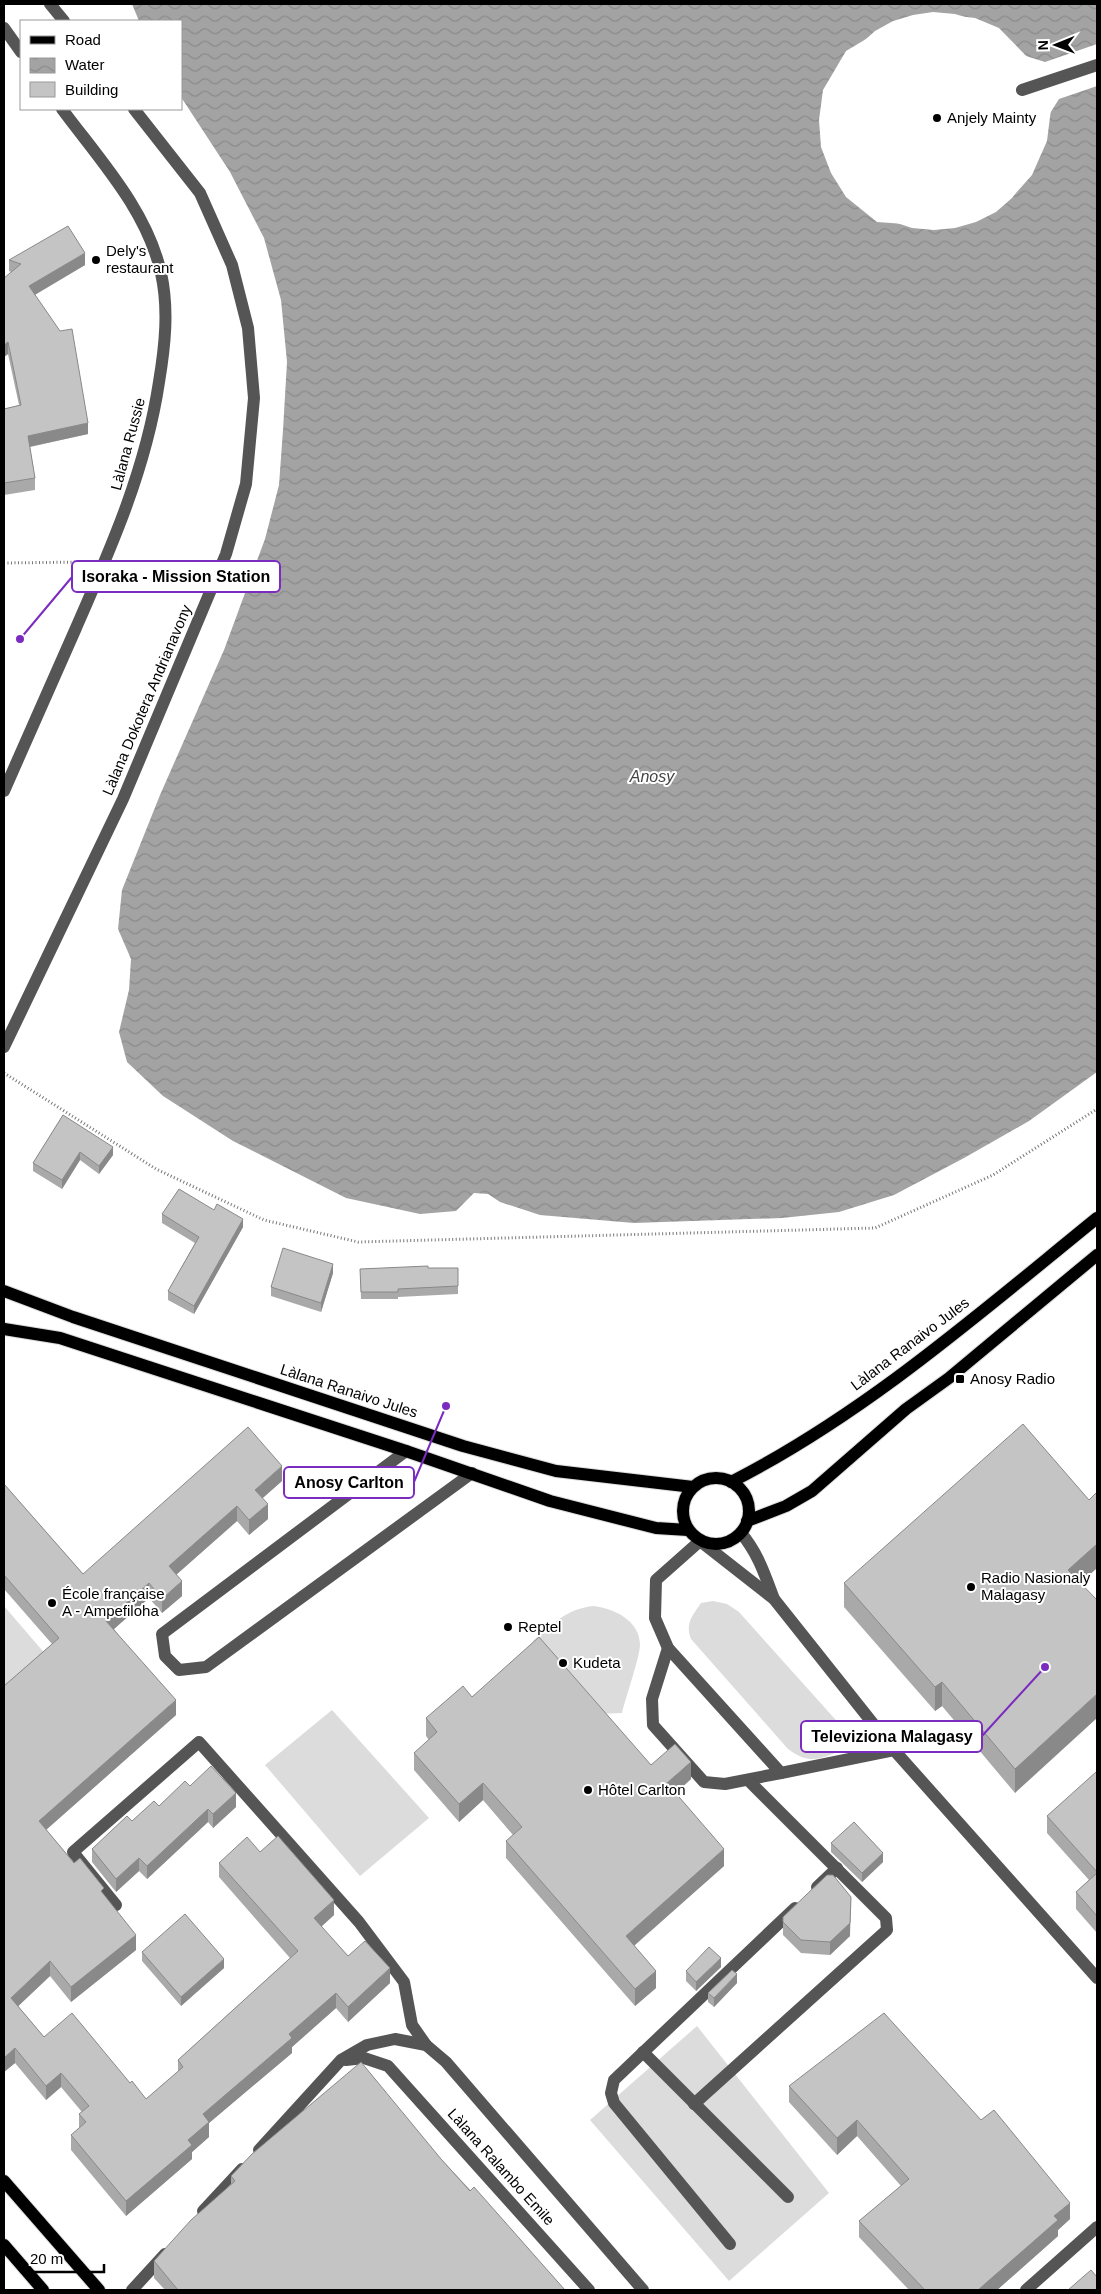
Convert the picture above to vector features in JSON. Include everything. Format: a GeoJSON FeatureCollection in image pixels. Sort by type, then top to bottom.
{"type":"FeatureCollection","features":[{"type":"Feature","properties":{"kind":"main road","name":"Làlana Ranaivo Jules"},"geometry":{"type":"LineString","coordinates":[[731,1482],[780,1457],[926,1356],[1097,1218]]}},
{"type":"Feature","properties":{"kind":"main road"},"geometry":{"type":"LineString","coordinates":[[744,1527],[749,1510],[746,1498],[740,1489],[731,1482],[712,1478],[694,1487],[686,1496],[683,1508],[688,1530],[700,1541],[714,1545],[729,1542],[744,1527],[812,1491],[906,1409],[949,1378],[1097,1255]]}},
{"type":"Feature","properties":{"kind":"main road","name":"Làlana Ranaivo Jules"},"geometry":{"type":"LineString","coordinates":[[4,1291],[73,1317],[463,1446],[556,1471],[694,1487]]}},
{"type":"Feature","properties":{"kind":"main road"},"geometry":{"type":"LineString","coordinates":[[4,1329],[60,1338],[570,1506],[656,1528],[688,1530]]}},
{"type":"Feature","properties":{"kind":"main road"},"geometry":{"type":"LineString","coordinates":[[4,2181],[99,2290]]}},
{"type":"Feature","properties":{"kind":"main road"},"geometry":{"type":"LineString","coordinates":[[4,2245],[44,2290]]}},
{"type":"Feature","properties":{"kind":"street"},"geometry":{"type":"LineString","coordinates":[[50,4],[63,20]]}},
{"type":"Feature","properties":{"kind":"street"},"geometry":{"type":"LineString","coordinates":[[4,28],[20,51]]}},
{"type":"Feature","properties":{"kind":"street"},"geometry":{"type":"LineString","coordinates":[[1022,90],[1097,65]]}},
{"type":"Feature","properties":{"kind":"street","name":"Làlana Russie"},"geometry":{"type":"LineString","coordinates":[[4,791],[105,561],[132,494],[153,422],[163,360],[166,310],[160,272],[148,233],[129,201],[63,110]]}},
{"type":"Feature","properties":{"kind":"street","name":"Làlana Dokotera Andrianavony"},"geometry":{"type":"LineString","coordinates":[[4,1047],[123,799],[226,554],[246,484],[254,398],[248,328],[232,264],[200,192],[135,110]]}},
{"type":"Feature","properties":{"kind":"street"},"geometry":{"type":"LineString","coordinates":[[406,1451],[162,1634],[165,1656],[180,1670],[206,1667],[472,1473]]}},
{"type":"Feature","properties":{"kind":"street"},"geometry":{"type":"LineString","coordinates":[[744,1527],[774,1599]]}},
{"type":"Feature","properties":{"kind":"street"},"geometry":{"type":"LineString","coordinates":[[781,1773],[668,1648],[655,1618],[656,1580],[700,1541],[774,1599],[894,1750],[1097,1978]]}},
{"type":"Feature","properties":{"kind":"street"},"geometry":{"type":"LineString","coordinates":[[668,1648],[652,1699],[653,1725],[704,1782],[725,1784],[894,1750]]}},
{"type":"Feature","properties":{"kind":"street"},"geometry":{"type":"LineString","coordinates":[[116,1905],[73,1852],[198,1742],[359,1922],[404,1982],[412,2025],[426,2045],[446,2062],[643,2290]]}},
{"type":"Feature","properties":{"kind":"street"},"geometry":{"type":"LineString","coordinates":[[694,2104],[888,1930],[886,1918],[748,1780]]}},
{"type":"Feature","properties":{"kind":"street"},"geometry":{"type":"LineString","coordinates":[[730,2244],[614,2104],[611,2093],[614,2080],[837,1868]]}},
{"type":"Feature","properties":{"kind":"street"},"geometry":{"type":"LineString","coordinates":[[197,2218],[341,2060],[367,2045],[395,2039],[426,2045]]}},
{"type":"Feature","properties":{"kind":"street"},"geometry":{"type":"LineString","coordinates":[[643,2052],[788,2197]]}},
{"type":"Feature","properties":{"kind":"street","name":"Làlana Ralambo Emile"},"geometry":{"type":"LineString","coordinates":[[341,2060],[364,2058],[388,2066],[589,2290]]}},
{"type":"Feature","properties":{"kind":"street"},"geometry":{"type":"LineString","coordinates":[[1026,2290],[1097,2227]]}},
{"type":"Feature","properties":{"kind":"street"},"geometry":{"type":"LineString","coordinates":[[132,2290],[171,2247]]}},
{"type":"Feature","properties":{"kind":"path"},"geometry":{"type":"LineString","coordinates":[[4,563],[105,561]]}},
{"type":"Feature","properties":{"kind":"path"},"geometry":{"type":"LineString","coordinates":[[4,1073],[156,1169],[183,1182],[264,1220],[358,1242],[875,1228],[992,1175],[1097,1109]]}},
{"type":"Feature","properties":{"kind":"shaded area"},"geometry":{"type":"Polygon","coordinates":[[[713,1601],[727,1604],[739,1612],[843,1728],[845,1740],[840,1751],[825,1757],[807,1759],[788,1749],[691,1639],[689,1624],[692,1616],[701,1603],[713,1601]]]}},
{"type":"Feature","properties":{"kind":"shaded area"},"geometry":{"type":"Polygon","coordinates":[[[4,1606],[47,1656],[10,1690],[4,1683],[4,1606]]]}},
{"type":"Feature","properties":{"kind":"shaded area"},"geometry":{"type":"Polygon","coordinates":[[[593,1606],[609,1609],[624,1617],[630,1622],[639,1636],[639,1652],[622,1713],[597,1714],[533,1641],[567,1614],[593,1606]]]}},
{"type":"Feature","properties":{"kind":"shaded area"},"geometry":{"type":"Polygon","coordinates":[[[332,1710],[429,1818],[360,1876],[265,1765],[332,1710]]]}},
{"type":"Feature","properties":{"kind":"shaded area"},"geometry":{"type":"Polygon","coordinates":[[[697,2026],[829,2193],[729,2281],[590,2120],[697,2026]]]}},
{"type":"Feature","properties":{"kind":"water","name":"Anosy"},"geometry":{"type":"Polygon","coordinates":[[[132,4],[1097,4],[1097,1072],[1029,1121],[894,1195],[839,1212],[782,1218],[634,1223],[540,1215],[500,1202],[488,1194],[474,1193],[456,1211],[420,1214],[346,1198],[233,1141],[163,1096],[127,1062],[119,1032],[129,990],[131,959],[118,929],[122,890],[160,795],[224,650],[265,539],[279,485],[287,362],[281,300],[264,238],[230,172],[182,99],[182,20],[139,20],[132,4]],[[933,13],[871,36],[846,51],[823,90],[819,120],[821,147],[831,173],[846,197],[877,222],[932,226],[977,218],[1015,194],[1032,175],[1047,141],[1051,109],[1045,86],[1032,62],[999,28],[975,18],[933,13]]]}},
{"type":"Feature","properties":{"kind":"pier"},"geometry":{"type":"Polygon","coordinates":[[[933,12],[955,14],[975,20],[984,25],[974,21],[934,15],[905,24],[856,48],[875,31],[893,21],[933,12]]]}},
{"type":"Feature","properties":{"kind":"pier"},"geometry":{"type":"Polygon","coordinates":[[[1012,44],[1026,56],[1045,62],[1097,44],[1097,86],[1059,99],[1047,118],[1048,110],[1043,87],[1030,64],[1012,44]]]}},
{"type":"Feature","properties":{"kind":"pier"},"geometry":{"type":"Polygon","coordinates":[[[1029,175],[1012,198],[996,212],[976,222],[955,228],[934,230],[912,228],[894,222],[932,223],[976,216],[1013,192],[1029,175]]]}},
{"type":"Feature","properties":{"kind":"building"},"geometry":{"type":"Polygon","coordinates":[[[68,226],[85,253],[29,286],[60,331],[72,329],[88,423],[28,436],[35,478],[4,483],[4,409],[21,405],[8,342],[4,345],[4,278],[21,264],[9,260],[68,226]]]}},
{"type":"Feature","properties":{"kind":"building"},"geometry":{"type":"Polygon","coordinates":[[[63,1115],[113,1147],[99,1166],[80,1152],[62,1180],[33,1163],[63,1115]]]}},
{"type":"Feature","properties":{"kind":"building"},"geometry":{"type":"Polygon","coordinates":[[[179,1189],[214,1210],[217,1204],[243,1219],[194,1306],[168,1291],[199,1237],[162,1214],[179,1189]]]}},
{"type":"Feature","properties":{"kind":"building"},"geometry":{"type":"Polygon","coordinates":[[[283,1248],[333,1264],[321,1303],[271,1287],[283,1248]]]}},
{"type":"Feature","properties":{"kind":"building"},"geometry":{"type":"Polygon","coordinates":[[[428,1266],[428,1268],[458,1268],[458,1286],[398,1289],[398,1292],[361,1292],[360,1269],[428,1266]]]}},
{"type":"Feature","properties":{"kind":"building"},"geometry":{"type":"Polygon","coordinates":[[[1023,1424],[1089,1500],[1097,1492],[1097,1544],[1068,1570],[1097,1600],[1097,1694],[1015,1769],[942,1682],[935,1687],[844,1583],[1023,1424]]]}},
{"type":"Feature","properties":{"kind":"building"},"geometry":{"type":"Polygon","coordinates":[[[248,1427],[282,1466],[255,1490],[268,1504],[249,1520],[237,1506],[169,1566],[182,1581],[162,1599],[149,1583],[106,1621],[176,1700],[39,1821],[74,1863],[80,1858],[104,1888],[101,1891],[136,1935],[71,1987],[50,1961],[11,1998],[44,2037],[72,2013],[130,2083],[132,2081],[146,2099],[183,2067],[178,2060],[298,1951],[219,1863],[247,1837],[260,1852],[278,1836],[334,1900],[314,1918],[348,1956],[365,1941],[390,1968],[348,2007],[336,1993],[289,2034],[292,2038],[203,2114],[209,2122],[188,2140],[192,2145],[126,2201],[71,2135],[86,2122],[79,2114],[89,2106],[61,2073],[46,2086],[15,2048],[4,2058],[4,1686],[59,1638],[4,1575],[4,1484],[83,1574],[248,1427]]]}},
{"type":"Feature","properties":{"kind":"building"},"geometry":{"type":"Polygon","coordinates":[[[539,1637],[651,1765],[675,1744],[691,1762],[667,1783],[724,1849],[626,1936],[656,1971],[635,1989],[506,1841],[522,1827],[483,1783],[459,1804],[414,1753],[437,1732],[426,1718],[463,1686],[472,1697],[539,1637]]]}},
{"type":"Feature","properties":{"kind":"building"},"geometry":{"type":"Polygon","coordinates":[[[211,1766],[236,1793],[213,1814],[208,1809],[147,1866],[139,1858],[116,1879],[92,1849],[127,1816],[132,1821],[154,1801],[159,1806],[185,1781],[190,1786],[211,1766]]]}},
{"type":"Feature","properties":{"kind":"building"},"geometry":{"type":"Polygon","coordinates":[[[1096,1772],[1097,1774],[1097,1872],[1047,1816],[1096,1772]]]}},
{"type":"Feature","properties":{"kind":"building"},"geometry":{"type":"Polygon","coordinates":[[[854,1822],[883,1853],[862,1873],[831,1843],[854,1822]]]}},
{"type":"Feature","properties":{"kind":"building"},"geometry":{"type":"Polygon","coordinates":[[[1097,1873],[1097,1916],[1076,1892],[1097,1873]]]}},
{"type":"Feature","properties":{"kind":"building"},"geometry":{"type":"Polygon","coordinates":[[[827,1875],[833,1875],[851,1897],[850,1923],[830,1942],[801,1940],[783,1922],[783,1917],[827,1875]]]}},
{"type":"Feature","properties":{"kind":"building"},"geometry":{"type":"Polygon","coordinates":[[[185,1914],[224,1959],[181,1997],[142,1952],[185,1914]]]}},
{"type":"Feature","properties":{"kind":"building"},"geometry":{"type":"Polygon","coordinates":[[[709,1947],[721,1958],[696,1982],[686,1971],[709,1947]]]}},
{"type":"Feature","properties":{"kind":"building"},"geometry":{"type":"Polygon","coordinates":[[[732,1970],[737,1974],[714,1998],[708,1993],[732,1970]]]}},
{"type":"Feature","properties":{"kind":"building"},"geometry":{"type":"Polygon","coordinates":[[[884,2013],[981,2120],[994,2110],[1070,2203],[1054,2216],[1058,2220],[978,2290],[925,2290],[859,2221],[909,2179],[857,2120],[837,2138],[789,2086],[884,2013]]]}},
{"type":"Feature","properties":{"kind":"building"},"geometry":{"type":"Polygon","coordinates":[[[361,2062],[441,2159],[470,2191],[474,2187],[565,2290],[178,2290],[154,2261],[191,2220],[235,2181],[231,2176],[252,2154],[361,2062]]]}},
{"type":"Feature","properties":{"kind":"building"},"geometry":{"type":"Polygon","coordinates":[[[1091,2270],[1097,2277],[1097,2290],[1068,2290],[1091,2270]]]}},
{"type":"Feature","properties":{"kind":"place","name":"Anjely Mainty"},"geometry":{"type":"Point","coordinates":[937,118]}},
{"type":"Feature","properties":{"kind":"place","name":"Dely's restaurant"},"geometry":{"type":"Point","coordinates":[96,260]}},
{"type":"Feature","properties":{"kind":"place","name":"Isoraka - Mission Station"},"geometry":{"type":"Point","coordinates":[20,639]}},
{"type":"Feature","properties":{"kind":"place","name":"Anosy Radio"},"geometry":{"type":"Point","coordinates":[960,1379]}},
{"type":"Feature","properties":{"kind":"place","name":"Anosy Carlton"},"geometry":{"type":"Point","coordinates":[446,1406]}},
{"type":"Feature","properties":{"kind":"place","name":"Radio Nasionaly Malagasy"},"geometry":{"type":"Point","coordinates":[971,1587]}},
{"type":"Feature","properties":{"kind":"place","name":"École française A - Ampefiloha"},"geometry":{"type":"Point","coordinates":[52,1603]}},
{"type":"Feature","properties":{"kind":"place","name":"Reptel"},"geometry":{"type":"Point","coordinates":[508,1627]}},
{"type":"Feature","properties":{"kind":"place","name":"Kudeta"},"geometry":{"type":"Point","coordinates":[563,1663]}},
{"type":"Feature","properties":{"kind":"place","name":"Televiziona Malagasy"},"geometry":{"type":"Point","coordinates":[1045,1667]}},
{"type":"Feature","properties":{"kind":"place","name":"Hôtel Carlton"},"geometry":{"type":"Point","coordinates":[588,1790]}}]}
